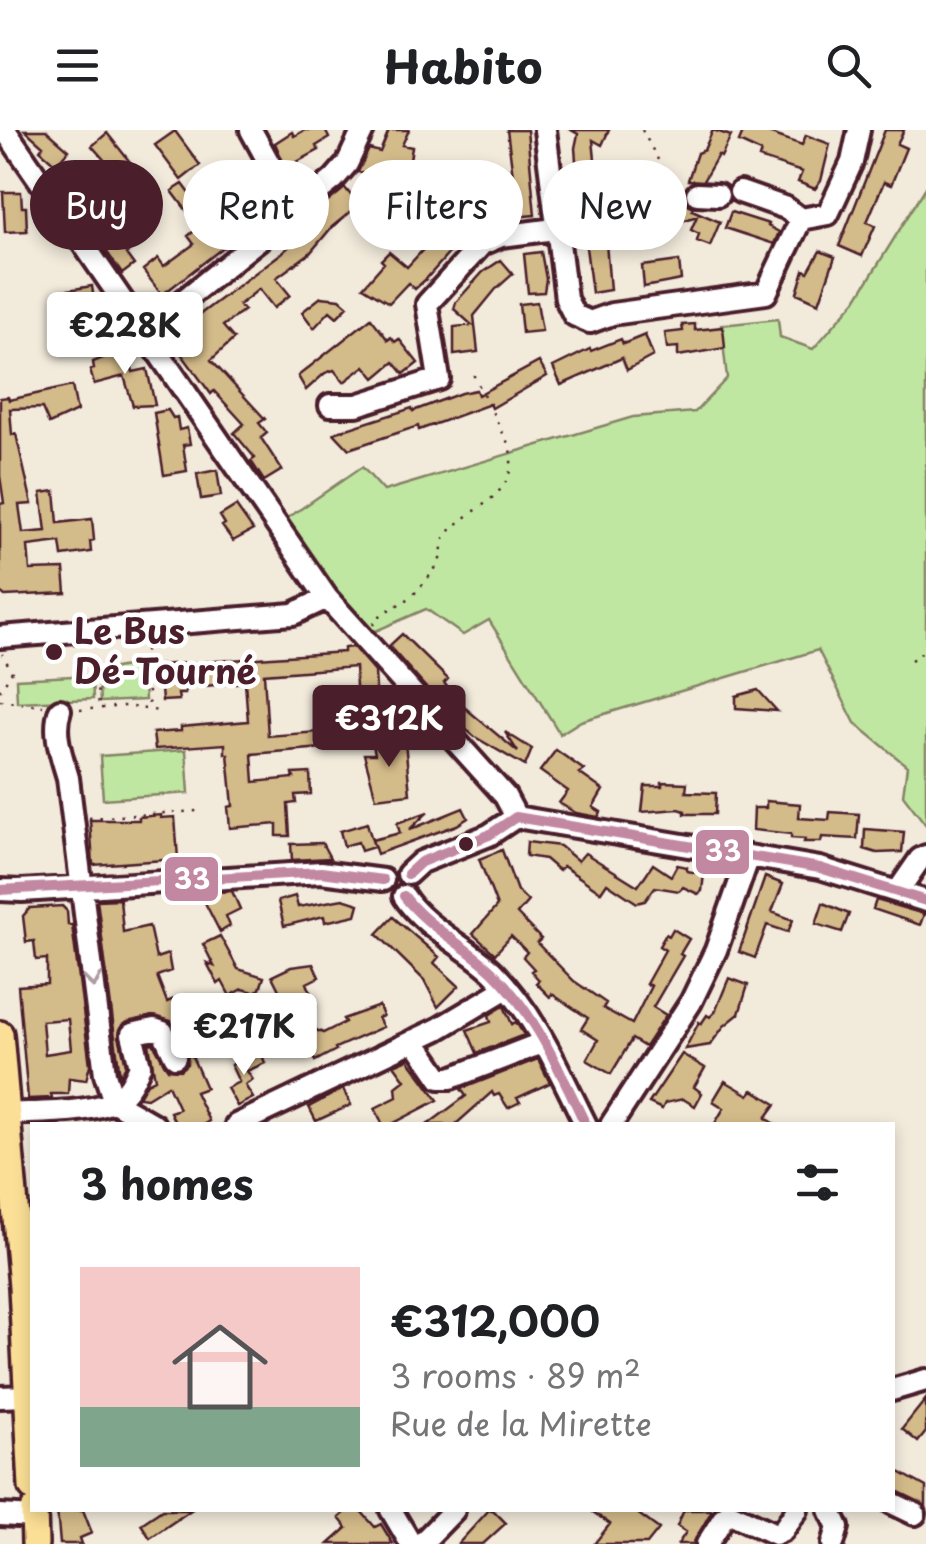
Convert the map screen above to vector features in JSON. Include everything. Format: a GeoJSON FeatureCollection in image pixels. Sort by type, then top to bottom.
{"type":"FeatureCollection","features":[{"type":"Feature","properties":{"kind":"main road"},"geometry":{"type":"LineString","coordinates":[[0,1034],[28,1307],[30,1442]]}},
{"type":"Feature","properties":{"kind":"main road"},"geometry":{"type":"LineString","coordinates":[[34,1514],[35,1544]]}},
{"type":"Feature","properties":{"kind":"street"},"geometry":{"type":"LineString","coordinates":[[5,130],[326,598],[505,796],[516,817]]}},
{"type":"Feature","properties":{"kind":"street"},"geometry":{"type":"LineString","coordinates":[[251,130],[267,160]]}},
{"type":"Feature","properties":{"kind":"street"},"geometry":{"type":"LineString","coordinates":[[144,333],[294,201],[347,164],[363,130]]}},
{"type":"Feature","properties":{"kind":"street"},"geometry":{"type":"LineString","coordinates":[[544,130],[548,160]]}},
{"type":"Feature","properties":{"kind":"street"},"geometry":{"type":"LineString","coordinates":[[801,220],[828,214],[852,162],[859,130]]}},
{"type":"Feature","properties":{"kind":"street"},"geometry":{"type":"LineString","coordinates":[[740,192],[786,208],[801,220]]}},
{"type":"Feature","properties":{"kind":"street"},"geometry":{"type":"LineString","coordinates":[[559,250],[566,300],[574,315],[585,322],[596,322],[612,314],[766,293],[801,220]]}},
{"type":"Feature","properties":{"kind":"street"},"geometry":{"type":"LineString","coordinates":[[330,406],[357,405],[439,379],[428,304],[482,244],[500,236],[543,231]]}},
{"type":"Feature","properties":{"kind":"street"},"geometry":{"type":"LineString","coordinates":[[1,645],[293,614],[326,598]]}},
{"type":"Feature","properties":{"kind":"street"},"geometry":{"type":"LineString","coordinates":[[60,710],[59,743],[68,778],[105,1074],[114,1102],[149,1122]]}},
{"type":"Feature","properties":{"kind":"street"},"geometry":{"type":"LineString","coordinates":[[408,874],[422,862],[489,835],[516,817],[820,868],[926,901]]}},
{"type":"Feature","properties":{"kind":"street"},"geometry":{"type":"LineString","coordinates":[[613,1122],[691,1002],[716,950],[749,856]]}},
{"type":"Feature","properties":{"kind":"street"},"geometry":{"type":"LineString","coordinates":[[898,892],[926,856]]}},
{"type":"Feature","properties":{"kind":"street"},"geometry":{"type":"LineString","coordinates":[[396,869],[408,874],[411,888],[404,896],[390,896],[384,890],[383,880],[388,872],[396,869]]}},
{"type":"Feature","properties":{"kind":"street"},"geometry":{"type":"LineString","coordinates":[[0,890],[321,872],[383,880]]}},
{"type":"Feature","properties":{"kind":"street"},"geometry":{"type":"LineString","coordinates":[[404,896],[420,916],[485,965],[526,1009],[584,1122]]}},
{"type":"Feature","properties":{"kind":"street"},"geometry":{"type":"LineString","coordinates":[[242,1122],[478,1008],[508,988]]}},
{"type":"Feature","properties":{"kind":"street"},"geometry":{"type":"LineString","coordinates":[[100,1032],[132,1034],[154,1029],[163,1032],[175,1057]]}},
{"type":"Feature","properties":{"kind":"street"},"geometry":{"type":"LineString","coordinates":[[6,1114],[114,1102],[130,1088],[140,1066],[132,1034]]}},
{"type":"Feature","properties":{"kind":"street"},"geometry":{"type":"LineString","coordinates":[[414,1040],[440,1078],[452,1078],[544,1042]]}},
{"type":"Feature","properties":{"kind":"street"},"geometry":{"type":"LineString","coordinates":[[895,1389],[926,1380]]}},
{"type":"Feature","properties":{"kind":"street"},"geometry":{"type":"LineString","coordinates":[[0,1396],[28,1396]]}},
{"type":"Feature","properties":{"kind":"street"},"geometry":{"type":"LineString","coordinates":[[895,1504],[914,1514]]}},
{"type":"Feature","properties":{"kind":"street"},"geometry":{"type":"LineString","coordinates":[[391,1512],[411,1544]]}},
{"type":"Feature","properties":{"kind":"street"},"geometry":{"type":"LineString","coordinates":[[421,1544],[452,1512]]}},
{"type":"Feature","properties":{"kind":"street"},"geometry":{"type":"LineString","coordinates":[[707,1544],[730,1512],[774,1534],[783,1530],[796,1512]]}},
{"type":"Feature","properties":{"kind":"street"},"geometry":{"type":"LineString","coordinates":[[831,1512],[838,1526],[833,1544]]}},
{"type":"Feature","properties":{"kind":"street"},"geometry":{"type":"LineString","coordinates":[[0,1515],[34,1514]]}},
{"type":"Feature","properties":{"kind":"path"},"geometry":{"type":"LineString","coordinates":[[642,130],[670,182],[708,195]]}},
{"type":"Feature","properties":{"kind":"path"},"geometry":{"type":"LineString","coordinates":[[362,637],[384,611],[414,593],[436,567],[449,532],[481,510],[504,486],[512,458],[509,445],[471,370]]}},
{"type":"Feature","properties":{"kind":"path"},"geometry":{"type":"LineString","coordinates":[[0,691],[12,671],[1,645]]}},
{"type":"Feature","properties":{"kind":"path"},"geometry":{"type":"LineString","coordinates":[[146,648],[150,709]]}},
{"type":"Feature","properties":{"kind":"path"},"geometry":{"type":"LineString","coordinates":[[911,660],[926,650]]}},
{"type":"Feature","properties":{"kind":"path"},"geometry":{"type":"LineString","coordinates":[[94,659],[99,708]]}},
{"type":"Feature","properties":{"kind":"path"},"geometry":{"type":"LineString","coordinates":[[0,700],[60,710],[125,706],[158,711]]}},
{"type":"Feature","properties":{"kind":"path"},"geometry":{"type":"LineString","coordinates":[[72,819],[197,811]]}},
{"type":"Feature","properties":{"kind":"green space"},"geometry":{"type":"Polygon","coordinates":[[[926,187],[926,825],[903,795],[907,766],[855,723],[818,650],[581,721],[560,734],[489,620],[463,635],[426,609],[362,637],[286,519],[362,467],[384,491],[633,417],[695,412],[727,378],[721,325],[778,319],[780,337],[813,349],[856,300],[926,187]]]}},
{"type":"Feature","properties":{"kind":"green space"},"geometry":{"type":"Polygon","coordinates":[[[143,663],[145,700],[100,702],[98,671],[143,663]]]}},
{"type":"Feature","properties":{"kind":"green space"},"geometry":{"type":"Polygon","coordinates":[[[92,675],[93,699],[17,702],[16,679],[92,675]]]}},
{"type":"Feature","properties":{"kind":"green space"},"geometry":{"type":"Polygon","coordinates":[[[186,750],[189,793],[103,799],[100,756],[186,750]]]}},
{"type":"Feature","properties":{"kind":"building"},"geometry":{"type":"Polygon","coordinates":[[[25,130],[46,130],[69,150],[60,160],[51,160],[40,150],[43,146],[25,130]]]}},
{"type":"Feature","properties":{"kind":"building"},"geometry":{"type":"Polygon","coordinates":[[[305,130],[325,130],[329,138],[316,146],[319,150],[301,160],[282,160],[275,143],[292,132],[294,136],[305,130]]]}},
{"type":"Feature","properties":{"kind":"building"},"geometry":{"type":"Polygon","coordinates":[[[389,130],[409,130],[402,145],[412,147],[410,160],[364,160],[369,149],[380,152],[389,130]]]}},
{"type":"Feature","properties":{"kind":"building"},"geometry":{"type":"Polygon","coordinates":[[[507,130],[527,130],[535,215],[523,216],[523,160],[511,160],[507,130]]]}},
{"type":"Feature","properties":{"kind":"building"},"geometry":{"type":"Polygon","coordinates":[[[571,130],[609,130],[602,145],[593,140],[595,160],[576,160],[578,134],[571,130]]]}},
{"type":"Feature","properties":{"kind":"building"},"geometry":{"type":"Polygon","coordinates":[[[713,130],[731,136],[721,157],[718,155],[703,181],[688,180],[697,153],[704,150],[713,130]]]}},
{"type":"Feature","properties":{"kind":"building"},"geometry":{"type":"Polygon","coordinates":[[[744,130],[760,130],[802,145],[806,135],[830,144],[821,181],[815,189],[798,182],[802,172],[759,158],[761,152],[739,142],[744,130]]]}},
{"type":"Feature","properties":{"kind":"building"},"geometry":{"type":"Polygon","coordinates":[[[885,130],[904,130],[897,144],[906,148],[891,185],[884,182],[867,222],[875,226],[862,256],[839,246],[885,130]]]}},
{"type":"Feature","properties":{"kind":"building"},"geometry":{"type":"Polygon","coordinates":[[[175,131],[196,160],[183,160],[181,180],[155,145],[175,131]]]}},
{"type":"Feature","properties":{"kind":"building"},"geometry":{"type":"Polygon","coordinates":[[[107,133],[128,160],[104,160],[92,146],[107,133]]]}},
{"type":"Feature","properties":{"kind":"building"},"geometry":{"type":"Polygon","coordinates":[[[183,184],[183,206],[172,191],[183,184]]]}},
{"type":"Feature","properties":{"kind":"building"},"geometry":{"type":"Polygon","coordinates":[[[345,188],[349,193],[349,213],[329,231],[329,201],[345,188]]]}},
{"type":"Feature","properties":{"kind":"building"},"geometry":{"type":"Polygon","coordinates":[[[3,192],[21,192],[27,231],[5,232],[3,192]]]}},
{"type":"Feature","properties":{"kind":"building"},"geometry":{"type":"Polygon","coordinates":[[[687,204],[692,210],[720,222],[710,246],[697,241],[699,234],[691,230],[697,216],[687,219],[687,204]]]}},
{"type":"Feature","properties":{"kind":"building"},"geometry":{"type":"Polygon","coordinates":[[[731,212],[769,224],[779,232],[774,244],[725,228],[731,212]]]}},
{"type":"Feature","properties":{"kind":"building"},"geometry":{"type":"Polygon","coordinates":[[[106,250],[130,251],[126,254],[134,265],[122,274],[106,250]]]}},
{"type":"Feature","properties":{"kind":"building"},"geometry":{"type":"Polygon","coordinates":[[[186,250],[220,250],[162,295],[143,270],[158,258],[164,266],[186,250]]]}},
{"type":"Feature","properties":{"kind":"building"},"geometry":{"type":"Polygon","coordinates":[[[313,250],[276,278],[290,295],[274,308],[259,289],[239,305],[244,310],[223,326],[234,339],[211,360],[265,419],[259,423],[267,433],[261,438],[282,470],[264,481],[251,461],[255,458],[234,433],[244,424],[214,391],[211,394],[180,352],[183,327],[283,252],[313,250]]]}},
{"type":"Feature","properties":{"kind":"building"},"geometry":{"type":"Polygon","coordinates":[[[423,250],[452,250],[415,289],[408,283],[389,303],[363,287],[389,252],[407,267],[423,250]]]}},
{"type":"Feature","properties":{"kind":"building"},"geometry":{"type":"Polygon","coordinates":[[[586,250],[607,250],[610,290],[592,293],[586,250]]]}},
{"type":"Feature","properties":{"kind":"building"},"geometry":{"type":"Polygon","coordinates":[[[820,251],[835,257],[819,303],[797,293],[804,270],[808,272],[820,251]]]}},
{"type":"Feature","properties":{"kind":"building"},"geometry":{"type":"Polygon","coordinates":[[[541,252],[544,292],[528,293],[524,254],[541,252]]]}},
{"type":"Feature","properties":{"kind":"building"},"geometry":{"type":"Polygon","coordinates":[[[501,260],[513,274],[474,316],[478,352],[454,355],[454,327],[472,325],[454,309],[456,302],[483,272],[501,260]]]}},
{"type":"Feature","properties":{"kind":"building"},"geometry":{"type":"Polygon","coordinates":[[[679,261],[681,280],[644,287],[642,266],[679,261]]]}},
{"type":"Feature","properties":{"kind":"building"},"geometry":{"type":"Polygon","coordinates":[[[92,286],[95,308],[72,316],[68,290],[92,286]]]}},
{"type":"Feature","properties":{"kind":"building"},"geometry":{"type":"Polygon","coordinates":[[[321,297],[340,299],[348,306],[337,317],[330,311],[314,328],[302,312],[321,297]]]}},
{"type":"Feature","properties":{"kind":"building"},"geometry":{"type":"Polygon","coordinates":[[[537,302],[542,331],[522,333],[519,304],[537,302]]]}},
{"type":"Feature","properties":{"kind":"building"},"geometry":{"type":"Polygon","coordinates":[[[371,318],[388,340],[399,339],[418,363],[404,374],[394,362],[375,378],[365,366],[344,382],[334,370],[306,390],[298,376],[371,318]]]}},
{"type":"Feature","properties":{"kind":"building"},"geometry":{"type":"Polygon","coordinates":[[[695,324],[695,330],[723,327],[725,348],[678,356],[678,347],[667,348],[665,333],[683,331],[682,325],[695,324]]]}},
{"type":"Feature","properties":{"kind":"building"},"geometry":{"type":"Polygon","coordinates":[[[645,335],[653,356],[627,370],[622,358],[561,385],[553,367],[590,349],[621,339],[623,344],[645,335]]]}},
{"type":"Feature","properties":{"kind":"building"},"geometry":{"type":"Polygon","coordinates":[[[127,348],[133,372],[147,369],[155,405],[133,406],[124,376],[94,384],[90,370],[94,369],[93,362],[127,348]]]}},
{"type":"Feature","properties":{"kind":"building"},"geometry":{"type":"Polygon","coordinates":[[[539,362],[547,376],[492,408],[490,404],[419,430],[418,426],[349,449],[334,433],[461,393],[476,390],[478,395],[539,362]]]}},
{"type":"Feature","properties":{"kind":"building"},"geometry":{"type":"Polygon","coordinates":[[[72,386],[77,411],[49,424],[42,408],[10,409],[12,435],[16,434],[32,504],[19,505],[23,533],[46,531],[41,493],[55,491],[58,523],[92,519],[91,552],[62,556],[60,542],[28,546],[30,570],[64,569],[66,593],[5,596],[0,592],[0,504],[4,503],[0,398],[9,400],[72,386]]]}},
{"type":"Feature","properties":{"kind":"building"},"geometry":{"type":"Polygon","coordinates":[[[168,410],[173,418],[177,417],[179,430],[187,428],[190,444],[183,445],[187,471],[164,475],[154,413],[168,410]]]}},
{"type":"Feature","properties":{"kind":"building"},"geometry":{"type":"Polygon","coordinates":[[[217,470],[221,496],[201,499],[197,474],[217,470]]]}},
{"type":"Feature","properties":{"kind":"building"},"geometry":{"type":"Polygon","coordinates":[[[236,506],[253,530],[233,541],[220,516],[236,506]]]}},
{"type":"Feature","properties":{"kind":"building"},"geometry":{"type":"Polygon","coordinates":[[[402,634],[448,679],[444,683],[449,689],[446,692],[518,752],[505,732],[532,749],[525,766],[475,737],[452,717],[389,646],[402,634]]]}},
{"type":"Feature","properties":{"kind":"building"},"geometry":{"type":"Polygon","coordinates":[[[353,647],[375,672],[378,724],[358,726],[355,667],[264,674],[268,736],[344,730],[346,746],[252,754],[254,782],[310,773],[311,794],[295,795],[296,803],[288,804],[290,836],[277,836],[277,824],[230,828],[228,807],[233,806],[225,744],[155,749],[153,733],[248,721],[245,682],[185,688],[185,694],[178,694],[179,700],[162,701],[159,665],[344,652],[344,648],[353,647]]]}},
{"type":"Feature","properties":{"kind":"building"},"geometry":{"type":"Polygon","coordinates":[[[758,690],[777,711],[736,708],[736,696],[758,690]]]}},
{"type":"Feature","properties":{"kind":"building"},"geometry":{"type":"Polygon","coordinates":[[[405,741],[410,794],[376,798],[364,754],[375,754],[373,744],[405,741]]]}},
{"type":"Feature","properties":{"kind":"building"},"geometry":{"type":"Polygon","coordinates":[[[556,750],[603,790],[593,807],[601,812],[598,817],[576,813],[559,803],[568,791],[540,771],[556,750]]]}},
{"type":"Feature","properties":{"kind":"building"},"geometry":{"type":"Polygon","coordinates":[[[662,782],[687,783],[686,792],[716,793],[715,814],[685,814],[679,809],[642,812],[645,786],[662,786],[662,782]]]}},
{"type":"Feature","properties":{"kind":"building"},"geometry":{"type":"Polygon","coordinates":[[[766,801],[800,804],[799,818],[829,820],[830,812],[859,814],[857,839],[822,837],[821,842],[804,842],[805,839],[791,838],[791,834],[753,830],[754,808],[766,808],[766,801]]]}},
{"type":"Feature","properties":{"kind":"building"},"geometry":{"type":"Polygon","coordinates":[[[463,808],[468,818],[457,825],[377,854],[372,840],[400,833],[397,823],[428,812],[409,830],[463,808]]]}},
{"type":"Feature","properties":{"kind":"building"},"geometry":{"type":"Polygon","coordinates":[[[161,815],[175,817],[178,859],[93,865],[90,820],[139,820],[161,815]]]}},
{"type":"Feature","properties":{"kind":"building"},"geometry":{"type":"Polygon","coordinates":[[[367,823],[374,847],[361,851],[358,842],[344,846],[340,831],[367,823]]]}},
{"type":"Feature","properties":{"kind":"building"},"geometry":{"type":"Polygon","coordinates":[[[865,829],[904,832],[902,852],[864,849],[865,829]]]}},
{"type":"Feature","properties":{"kind":"building"},"geometry":{"type":"Polygon","coordinates":[[[527,842],[560,846],[578,861],[585,853],[638,886],[653,864],[671,876],[677,865],[687,867],[687,871],[704,874],[702,891],[698,894],[683,887],[679,891],[655,887],[645,901],[637,903],[607,883],[601,892],[563,866],[559,871],[545,859],[526,856],[527,842]]]}},
{"type":"Feature","properties":{"kind":"building"},"geometry":{"type":"Polygon","coordinates":[[[322,843],[330,858],[292,860],[291,844],[322,843]]]}},
{"type":"Feature","properties":{"kind":"building"},"geometry":{"type":"Polygon","coordinates":[[[502,850],[517,891],[528,901],[517,914],[541,939],[537,943],[574,981],[606,1003],[603,1008],[632,1024],[651,986],[646,984],[665,950],[659,946],[666,934],[669,936],[673,929],[689,939],[653,1007],[666,1015],[645,1047],[632,1039],[611,1074],[587,1060],[598,1040],[581,1029],[588,1018],[552,994],[550,997],[536,983],[539,980],[531,971],[534,969],[523,957],[527,952],[511,936],[495,954],[473,934],[497,906],[479,859],[502,850]]]}},
{"type":"Feature","properties":{"kind":"building"},"geometry":{"type":"Polygon","coordinates":[[[765,877],[783,884],[772,912],[793,920],[788,932],[767,925],[755,958],[739,952],[765,877]]]}},
{"type":"Feature","properties":{"kind":"building"},"geometry":{"type":"Polygon","coordinates":[[[232,891],[240,909],[226,916],[230,926],[220,932],[200,893],[232,891]]]}},
{"type":"Feature","properties":{"kind":"building"},"geometry":{"type":"Polygon","coordinates":[[[295,896],[298,907],[343,899],[359,904],[356,915],[325,922],[324,916],[284,926],[278,901],[295,896]]]}},
{"type":"Feature","properties":{"kind":"building"},"geometry":{"type":"Polygon","coordinates":[[[120,899],[123,932],[149,926],[156,958],[168,954],[171,971],[157,976],[167,1002],[174,999],[179,1030],[207,1016],[214,1031],[188,1047],[206,1088],[195,1092],[208,1122],[175,1122],[170,1112],[179,1109],[168,1085],[147,1098],[139,1097],[147,1083],[155,1079],[149,1044],[153,1043],[168,1069],[180,1070],[187,1064],[187,1051],[171,1021],[152,1016],[122,1025],[119,1036],[126,1065],[120,1076],[97,900],[120,899]]]}},
{"type":"Feature","properties":{"kind":"building"},"geometry":{"type":"Polygon","coordinates":[[[876,900],[924,914],[920,925],[873,909],[876,900]]]}},
{"type":"Feature","properties":{"kind":"building"},"geometry":{"type":"Polygon","coordinates":[[[823,903],[849,914],[842,932],[816,924],[823,903]]]}},
{"type":"Feature","properties":{"kind":"building"},"geometry":{"type":"Polygon","coordinates":[[[62,906],[67,911],[90,1065],[86,1080],[69,1078],[68,1094],[51,1094],[52,1098],[28,1099],[18,986],[47,984],[47,959],[36,960],[34,941],[26,942],[23,916],[30,908],[62,906]],[[68,1019],[42,1021],[45,1054],[71,1050],[68,1019]]]}},
{"type":"Feature","properties":{"kind":"building"},"geometry":{"type":"Polygon","coordinates":[[[393,917],[439,957],[434,963],[459,986],[438,1007],[424,980],[377,934],[393,917]]]}},
{"type":"Feature","properties":{"kind":"building"},"geometry":{"type":"Polygon","coordinates":[[[220,936],[238,969],[264,977],[260,989],[243,989],[230,996],[222,981],[218,984],[203,944],[220,936]]]}},
{"type":"Feature","properties":{"kind":"building"},"geometry":{"type":"Polygon","coordinates":[[[313,964],[319,977],[307,983],[316,1006],[292,1016],[272,976],[291,967],[313,964]]]}},
{"type":"Feature","properties":{"kind":"building"},"geometry":{"type":"Polygon","coordinates":[[[729,978],[748,985],[739,1014],[710,1045],[685,1049],[699,1022],[715,1012],[729,978]]]}},
{"type":"Feature","properties":{"kind":"building"},"geometry":{"type":"Polygon","coordinates":[[[379,1006],[383,1016],[378,1018],[383,1027],[315,1061],[307,1045],[311,1033],[323,1033],[345,1022],[343,1019],[379,1006]]]}},
{"type":"Feature","properties":{"kind":"building"},"geometry":{"type":"Polygon","coordinates":[[[504,1006],[512,1024],[516,1022],[524,1035],[477,1053],[467,1030],[491,1022],[489,1015],[504,1006]]]}},
{"type":"Feature","properties":{"kind":"building"},"geometry":{"type":"Polygon","coordinates":[[[261,1052],[265,1063],[247,1071],[253,1080],[245,1085],[253,1098],[237,1106],[227,1088],[239,1082],[231,1065],[261,1052]]]}},
{"type":"Feature","properties":{"kind":"building"},"geometry":{"type":"Polygon","coordinates":[[[682,1054],[705,1068],[694,1087],[702,1093],[695,1106],[683,1099],[665,1103],[662,1109],[649,1103],[682,1054]]]}},
{"type":"Feature","properties":{"kind":"building"},"geometry":{"type":"Polygon","coordinates":[[[408,1059],[438,1100],[396,1122],[382,1122],[375,1108],[397,1097],[396,1087],[405,1080],[394,1065],[408,1059]]]}},
{"type":"Feature","properties":{"kind":"building"},"geometry":{"type":"Polygon","coordinates":[[[538,1059],[550,1083],[517,1098],[520,1102],[508,1108],[499,1094],[494,1096],[492,1092],[458,1122],[431,1122],[466,1096],[461,1089],[538,1059]]]}},
{"type":"Feature","properties":{"kind":"building"},"geometry":{"type":"Polygon","coordinates":[[[725,1081],[749,1095],[753,1090],[776,1104],[766,1118],[772,1122],[716,1122],[724,1108],[713,1101],[725,1081]]]}},
{"type":"Feature","properties":{"kind":"building"},"geometry":{"type":"Polygon","coordinates":[[[343,1089],[351,1105],[316,1121],[309,1107],[343,1089]]]}},
{"type":"Feature","properties":{"kind":"building"},"geometry":{"type":"Polygon","coordinates":[[[926,1399],[926,1432],[918,1442],[902,1429],[926,1399]]]}},
{"type":"Feature","properties":{"kind":"building"},"geometry":{"type":"Polygon","coordinates":[[[895,1470],[926,1487],[926,1506],[895,1490],[895,1470]]]}},
{"type":"Feature","properties":{"kind":"building"},"geometry":{"type":"Polygon","coordinates":[[[57,1512],[84,1512],[92,1533],[80,1538],[82,1544],[60,1544],[57,1512]]]}},
{"type":"Feature","properties":{"kind":"building"},"geometry":{"type":"Polygon","coordinates":[[[159,1512],[188,1512],[150,1538],[141,1524],[159,1512]]]}},
{"type":"Feature","properties":{"kind":"building"},"geometry":{"type":"Polygon","coordinates":[[[346,1512],[362,1512],[375,1527],[381,1524],[393,1544],[329,1544],[347,1528],[339,1518],[346,1512]]]}},
{"type":"Feature","properties":{"kind":"building"},"geometry":{"type":"Polygon","coordinates":[[[487,1512],[495,1512],[506,1523],[483,1544],[458,1544],[487,1512]]]}},
{"type":"Feature","properties":{"kind":"building"},"geometry":{"type":"Polygon","coordinates":[[[593,1512],[636,1512],[659,1529],[647,1544],[594,1544],[610,1524],[593,1512]]]}},
{"type":"Feature","properties":{"kind":"building"},"geometry":{"type":"Polygon","coordinates":[[[683,1512],[711,1512],[693,1544],[678,1544],[686,1532],[677,1526],[683,1512]]]}},
{"type":"Feature","properties":{"kind":"transit line","name":"33"},"geometry":{"type":"LineString","coordinates":[[516,817],[820,868],[926,901]]}},
{"type":"Feature","properties":{"kind":"transit line","name":"33"},"geometry":{"type":"LineString","coordinates":[[408,874],[421,862],[489,835],[516,817]]}},
{"type":"Feature","properties":{"kind":"transit line","name":"33"},"geometry":{"type":"LineString","coordinates":[[0,890],[321,872],[383,880]]}},
{"type":"Feature","properties":{"kind":"transit line","name":"33"},"geometry":{"type":"LineString","coordinates":[[404,896],[508,988],[546,1044],[585,1122]]}},
{"type":"Feature","properties":{"kind":"place","name":"Le Bus Dé-Tourné"},"geometry":{"type":"Point","coordinates":[54,652]}}]}
